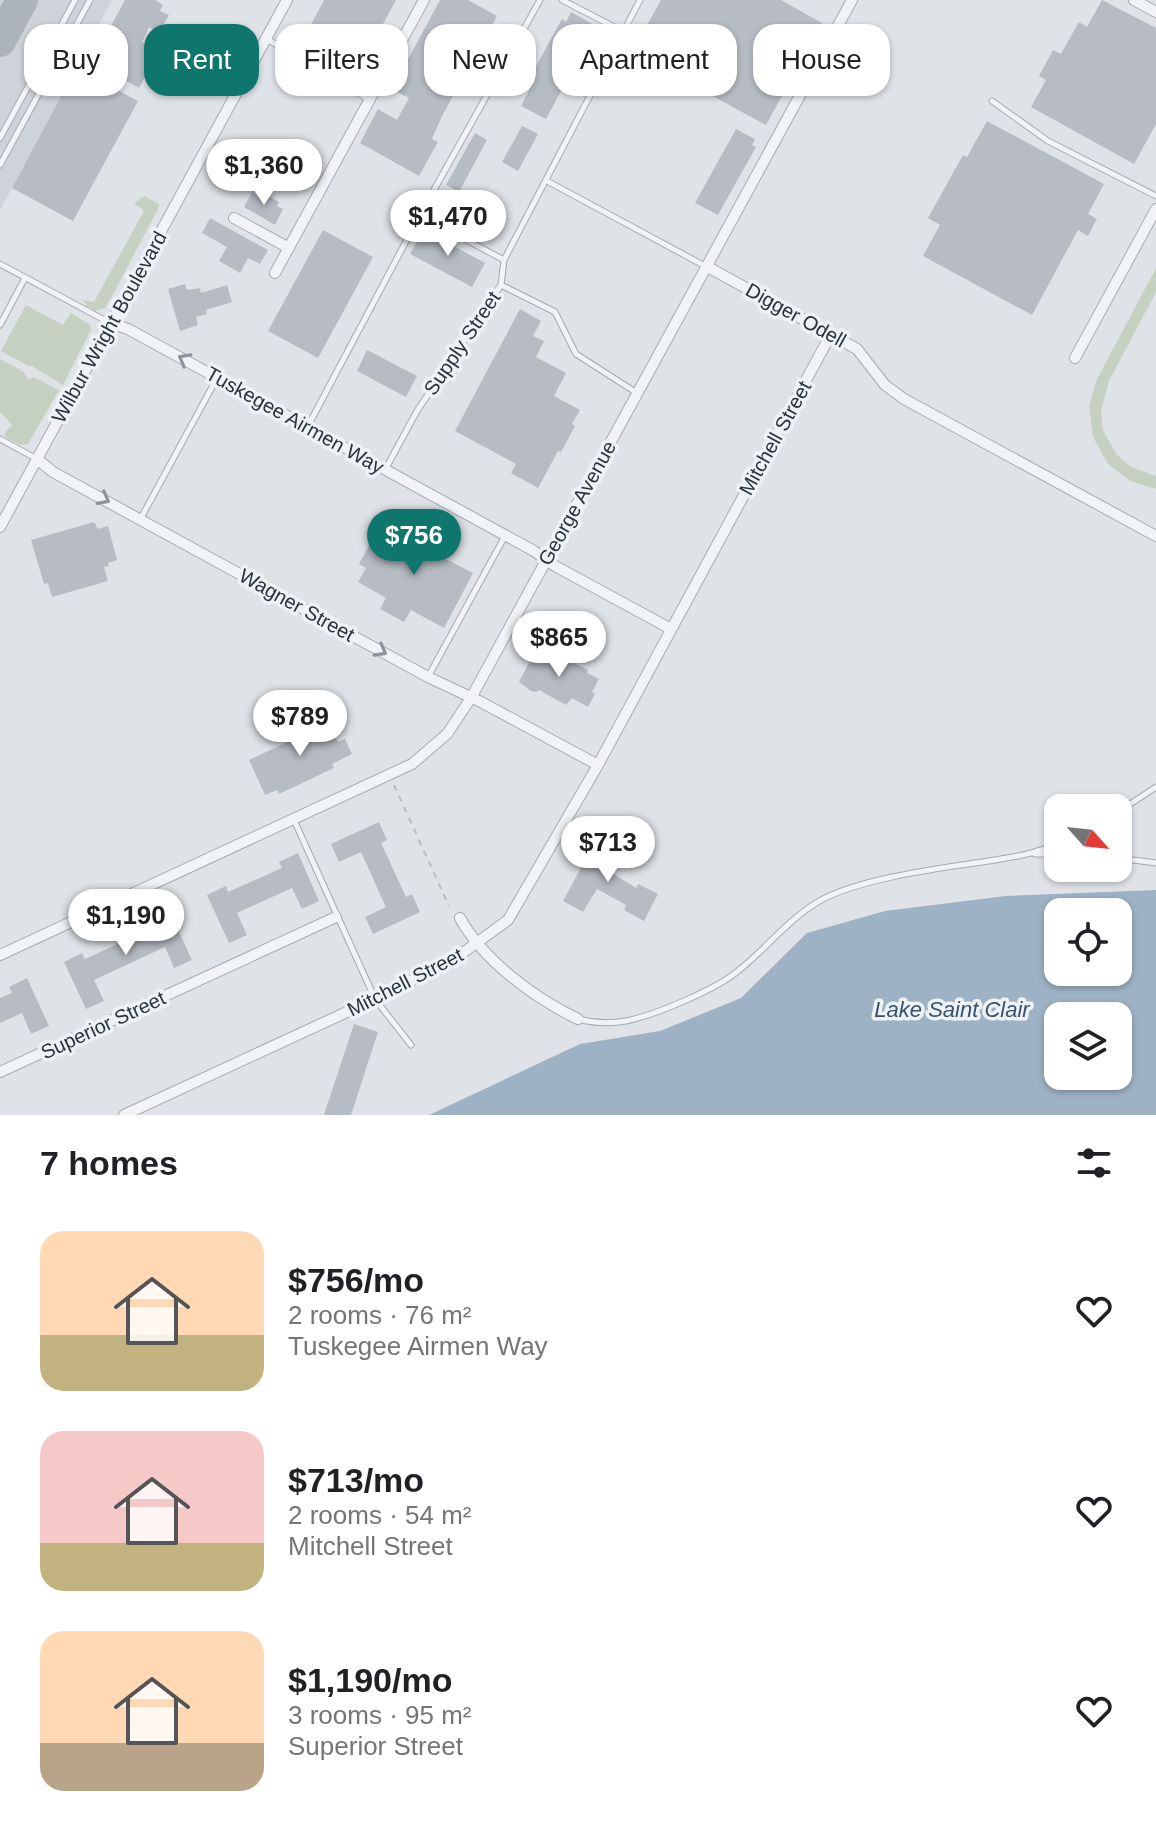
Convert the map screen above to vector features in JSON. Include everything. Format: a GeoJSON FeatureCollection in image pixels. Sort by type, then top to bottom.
{"type":"FeatureCollection","features":[{"type":"Feature","properties":{"kind":"street","name":"Wilbur Wright Boulevard"},"geometry":{"type":"LineString","coordinates":[[0,527],[287,0]]}},
{"type":"Feature","properties":{"kind":"street"},"geometry":{"type":"LineString","coordinates":[[275,273],[424,0]]}},
{"type":"Feature","properties":{"kind":"street","name":"George Avenue"},"geometry":{"type":"LineString","coordinates":[[0,955],[423,757],[447,734],[471,698],[852,0]]}},
{"type":"Feature","properties":{"kind":"street"},"geometry":{"type":"LineString","coordinates":[[1134,0],[1156,12]]}},
{"type":"Feature","properties":{"kind":"street"},"geometry":{"type":"LineString","coordinates":[[1075,358],[1156,209]]}},
{"type":"Feature","properties":{"kind":"street"},"geometry":{"type":"LineString","coordinates":[[234,218],[289,248]]}},
{"type":"Feature","properties":{"kind":"street","name":"Digger Odell"},"geometry":{"type":"LineString","coordinates":[[706,266],[857,349],[885,385],[904,399],[1156,536]]}},
{"type":"Feature","properties":{"kind":"street","name":"Tuskegee Airmen Way"},"geometry":{"type":"LineString","coordinates":[[111,323],[128,329],[386,469],[671,629]]}},
{"type":"Feature","properties":{"kind":"street","name":"Mitchell Street"},"geometry":{"type":"LineString","coordinates":[[124,1115],[453,960],[513,914],[598,765],[831,334]]}},
{"type":"Feature","properties":{"kind":"street","name":"Wagner Street"},"geometry":{"type":"LineString","coordinates":[[37,459],[53,472],[428,677],[598,765]]}},
{"type":"Feature","properties":{"kind":"street","name":"Superior Street"},"geometry":{"type":"LineString","coordinates":[[0,1072],[336,917]]}},
{"type":"Feature","properties":{"kind":"street"},"geometry":{"type":"LineString","coordinates":[[460,918],[477,944],[503,970],[578,1019]]}},
{"type":"Feature","properties":{"kind":"lane"},"geometry":{"type":"LineString","coordinates":[[0,138],[75,0]]}},
{"type":"Feature","properties":{"kind":"lane"},"geometry":{"type":"LineString","coordinates":[[0,165],[90,0]]}},
{"type":"Feature","properties":{"kind":"lane"},"geometry":{"type":"LineString","coordinates":[[307,427],[540,0]]}},
{"type":"Feature","properties":{"kind":"lane"},"geometry":{"type":"LineString","coordinates":[[562,0],[608,24]]}},
{"type":"Feature","properties":{"kind":"lane","name":"Supply Street"},"geometry":{"type":"LineString","coordinates":[[628,24],[640,0]]}},
{"type":"Feature","properties":{"kind":"lane"},"geometry":{"type":"LineString","coordinates":[[266,39],[369,100]]}},
{"type":"Feature","properties":{"kind":"lane","name":"Supply Street"},"geometry":{"type":"LineString","coordinates":[[386,469],[417,411],[501,285],[504,260],[591,96]]}},
{"type":"Feature","properties":{"kind":"lane"},"geometry":{"type":"LineString","coordinates":[[992,101],[1048,141],[1156,196]]}},
{"type":"Feature","properties":{"kind":"lane","name":"Digger Odell"},"geometry":{"type":"LineString","coordinates":[[547,181],[706,266]]}},
{"type":"Feature","properties":{"kind":"lane"},"geometry":{"type":"LineString","coordinates":[[420,215],[504,260]]}},
{"type":"Feature","properties":{"kind":"lane","name":"Tuskegee Airmen Way"},"geometry":{"type":"LineString","coordinates":[[0,264],[111,323]]}},
{"type":"Feature","properties":{"kind":"lane"},"geometry":{"type":"LineString","coordinates":[[0,325],[25,278]]}},
{"type":"Feature","properties":{"kind":"lane"},"geometry":{"type":"LineString","coordinates":[[501,285],[555,312],[576,354],[637,393]]}},
{"type":"Feature","properties":{"kind":"lane"},"geometry":{"type":"LineString","coordinates":[[140,519],[217,378]]}},
{"type":"Feature","properties":{"kind":"lane","name":"Wagner Street"},"geometry":{"type":"LineString","coordinates":[[0,439],[37,459]]}},
{"type":"Feature","properties":{"kind":"lane"},"geometry":{"type":"LineString","coordinates":[[428,677],[505,535]]}},
{"type":"Feature","properties":{"kind":"lane"},"geometry":{"type":"LineString","coordinates":[[1132,803],[1156,787]]}},
{"type":"Feature","properties":{"kind":"lane"},"geometry":{"type":"LineString","coordinates":[[294,819],[375,999],[411,1045]]}},
{"type":"Feature","properties":{"kind":"lane"},"geometry":{"type":"LineString","coordinates":[[1034,854],[1044,849]]}},
{"type":"Feature","properties":{"kind":"lane"},"geometry":{"type":"LineString","coordinates":[[578,1019],[591,1022],[627,1021],[708,990],[733,976],[786,924],[825,898],[893,878],[1044,854]]}},
{"type":"Feature","properties":{"kind":"lane"},"geometry":{"type":"LineString","coordinates":[[1132,860],[1156,863]]}},
{"type":"Feature","properties":{"kind":"path"},"geometry":{"type":"LineString","coordinates":[[393,784],[449,906]]}},
{"type":"Feature","properties":{"kind":"shaded area"},"geometry":{"type":"Polygon","coordinates":[[[0,0],[112,0],[99,24],[24,24],[24,96],[61,96],[0,210],[0,0]]]}},
{"type":"Feature","properties":{"kind":"green space"},"geometry":{"type":"Polygon","coordinates":[[[144,196],[159,204],[158,209],[110,300],[105,308],[95,311],[83,300],[94,302],[144,211],[134,203],[144,196]]]}},
{"type":"Feature","properties":{"kind":"green space"},"geometry":{"type":"Polygon","coordinates":[[[1156,268],[1156,292],[1109,381],[1101,411],[1103,430],[1117,455],[1131,467],[1156,476],[1156,489],[1130,481],[1108,464],[1093,437],[1089,406],[1097,379],[1156,268]]]}},
{"type":"Feature","properties":{"kind":"green space"},"geometry":{"type":"Polygon","coordinates":[[[26,305],[63,325],[71,313],[90,325],[91,330],[63,385],[1,351],[26,305]]]}},
{"type":"Feature","properties":{"kind":"green space"},"geometry":{"type":"Polygon","coordinates":[[[0,359],[24,372],[28,379],[34,377],[59,390],[28,444],[20,445],[5,437],[5,432],[12,425],[0,412],[0,359]]]}},
{"type":"Feature","properties":{"kind":"water","name":"Lake Saint Clair"},"geometry":{"type":"Polygon","coordinates":[[[1156,890],[1156,1115],[429,1115],[580,1044],[660,1031],[741,998],[807,933],[885,911],[1006,896],[1156,890]]]}},
{"type":"Feature","properties":{"kind":"building"},"geometry":{"type":"Polygon","coordinates":[[[125,0],[155,0],[163,5],[160,11],[169,15],[164,24],[144,24],[144,79],[139,88],[128,82],[128,24],[112,24],[125,0]]]}},
{"type":"Feature","properties":{"kind":"building"},"geometry":{"type":"Polygon","coordinates":[[[324,0],[396,0],[383,24],[311,24],[324,0]]]}},
{"type":"Feature","properties":{"kind":"building"},"geometry":{"type":"Polygon","coordinates":[[[440,0],[468,0],[497,16],[493,24],[427,24],[440,0]]]}},
{"type":"Feature","properties":{"kind":"building"},"geometry":{"type":"Polygon","coordinates":[[[661,0],[781,0],[822,23],[753,24],[753,96],[782,96],[766,125],[713,96],[737,96],[737,24],[648,24],[661,0]]]}},
{"type":"Feature","properties":{"kind":"building"},"geometry":{"type":"Polygon","coordinates":[[[1102,0],[1156,28],[1156,124],[1134,164],[1031,107],[1046,80],[1039,76],[1053,50],[1061,54],[1079,22],[1087,27],[1102,0]]]}},
{"type":"Feature","properties":{"kind":"building"},"geometry":{"type":"Polygon","coordinates":[[[571,12],[592,24],[559,24],[562,19],[566,22],[571,12]]]}},
{"type":"Feature","properties":{"kind":"building"},"geometry":{"type":"Polygon","coordinates":[[[424,30],[424,96],[453,96],[432,139],[438,142],[419,176],[360,143],[378,109],[397,120],[409,98],[405,96],[408,96],[408,59],[424,30]]]}},
{"type":"Feature","properties":{"kind":"building"},"geometry":{"type":"Polygon","coordinates":[[[552,37],[552,96],[558,96],[546,119],[521,106],[526,96],[536,96],[536,66],[552,37]]]}},
{"type":"Feature","properties":{"kind":"building"},"geometry":{"type":"Polygon","coordinates":[[[61,96],[128,96],[138,101],[73,221],[12,188],[61,96]]]}},
{"type":"Feature","properties":{"kind":"building"},"geometry":{"type":"Polygon","coordinates":[[[987,121],[1104,184],[1088,214],[1097,219],[1088,236],[1078,230],[1032,315],[923,256],[940,225],[928,218],[963,155],[967,157],[987,121]]]}},
{"type":"Feature","properties":{"kind":"building"},"geometry":{"type":"Polygon","coordinates":[[[522,126],[538,134],[518,171],[502,162],[522,126]]]}},
{"type":"Feature","properties":{"kind":"building"},"geometry":{"type":"Polygon","coordinates":[[[736,129],[755,139],[752,145],[756,147],[718,215],[695,203],[736,129]]]}},
{"type":"Feature","properties":{"kind":"building"},"geometry":{"type":"Polygon","coordinates":[[[475,133],[487,140],[459,192],[446,185],[475,133]]]}},
{"type":"Feature","properties":{"kind":"building"},"geometry":{"type":"Polygon","coordinates":[[[260,191],[279,202],[277,206],[283,209],[275,225],[244,207],[252,192],[257,196],[260,191]]]}},
{"type":"Feature","properties":{"kind":"building"},"geometry":{"type":"Polygon","coordinates":[[[210,218],[268,250],[260,264],[248,258],[240,273],[219,261],[227,247],[202,233],[210,218]]]}},
{"type":"Feature","properties":{"kind":"building"},"geometry":{"type":"Polygon","coordinates":[[[323,230],[373,257],[318,358],[268,331],[323,230]]]}},
{"type":"Feature","properties":{"kind":"building"},"geometry":{"type":"Polygon","coordinates":[[[424,230],[485,263],[472,287],[410,254],[424,230]]]}},
{"type":"Feature","properties":{"kind":"building"},"geometry":{"type":"Polygon","coordinates":[[[185,284],[187,290],[200,288],[201,293],[227,285],[232,302],[206,310],[207,314],[196,317],[198,325],[180,331],[168,289],[185,284]]]}},
{"type":"Feature","properties":{"kind":"building"},"geometry":{"type":"Polygon","coordinates":[[[520,309],[541,321],[533,336],[544,341],[536,357],[566,373],[554,396],[580,410],[561,452],[558,451],[538,488],[511,473],[516,464],[455,431],[520,309]]]}},
{"type":"Feature","properties":{"kind":"building"},"geometry":{"type":"Polygon","coordinates":[[[367,350],[417,376],[406,397],[357,371],[367,350]]]}},
{"type":"Feature","properties":{"kind":"building"},"geometry":{"type":"Polygon","coordinates":[[[94,522],[98,529],[108,526],[117,560],[104,567],[108,581],[52,597],[48,583],[44,584],[31,540],[94,522]]]}},
{"type":"Feature","properties":{"kind":"building"},"geometry":{"type":"Polygon","coordinates":[[[387,528],[416,543],[422,532],[446,545],[440,556],[473,573],[444,628],[411,610],[404,622],[380,609],[386,598],[358,582],[366,568],[359,564],[373,538],[380,542],[387,528]]]}},
{"type":"Feature","properties":{"kind":"building"},"geometry":{"type":"Polygon","coordinates":[[[542,648],[588,670],[587,673],[599,679],[588,707],[572,698],[566,705],[539,690],[531,691],[519,682],[531,659],[535,661],[542,648]]]}},
{"type":"Feature","properties":{"kind":"building"},"geometry":{"type":"Polygon","coordinates":[[[323,712],[338,742],[345,739],[352,754],[332,764],[334,768],[279,794],[277,790],[265,795],[249,760],[311,731],[306,720],[323,712]]]}},
{"type":"Feature","properties":{"kind":"building"},"geometry":{"type":"Polygon","coordinates":[[[379,822],[387,840],[381,843],[406,897],[412,894],[420,912],[373,934],[365,917],[386,907],[361,852],[339,862],[331,844],[379,822]]]}},
{"type":"Feature","properties":{"kind":"building"},"geometry":{"type":"Polygon","coordinates":[[[598,837],[618,848],[604,877],[608,879],[612,873],[636,888],[638,884],[658,894],[644,921],[624,910],[626,905],[597,889],[583,912],[563,901],[598,837]]]}},
{"type":"Feature","properties":{"kind":"building"},"geometry":{"type":"Polygon","coordinates":[[[298,853],[319,901],[302,909],[292,888],[237,913],[247,935],[229,943],[207,895],[226,886],[228,892],[282,868],[279,862],[298,853]]]}},
{"type":"Feature","properties":{"kind":"building"},"geometry":{"type":"Polygon","coordinates":[[[170,912],[192,960],[174,968],[165,947],[94,980],[104,1001],[86,1009],[64,962],[82,953],[85,959],[155,927],[152,921],[170,912]]]}},
{"type":"Feature","properties":{"kind":"building"},"geometry":{"type":"Polygon","coordinates":[[[27,978],[49,1026],[31,1034],[22,1013],[0,1023],[0,998],[12,993],[9,987],[27,978]]]}},
{"type":"Feature","properties":{"kind":"building"},"geometry":{"type":"Polygon","coordinates":[[[354,1024],[378,1032],[351,1115],[324,1115],[354,1024]]]}},
{"type":"Feature","properties":{"kind":"taxiway"},"geometry":{"type":"LineString","coordinates":[[0,41],[22,0]]}}]}
